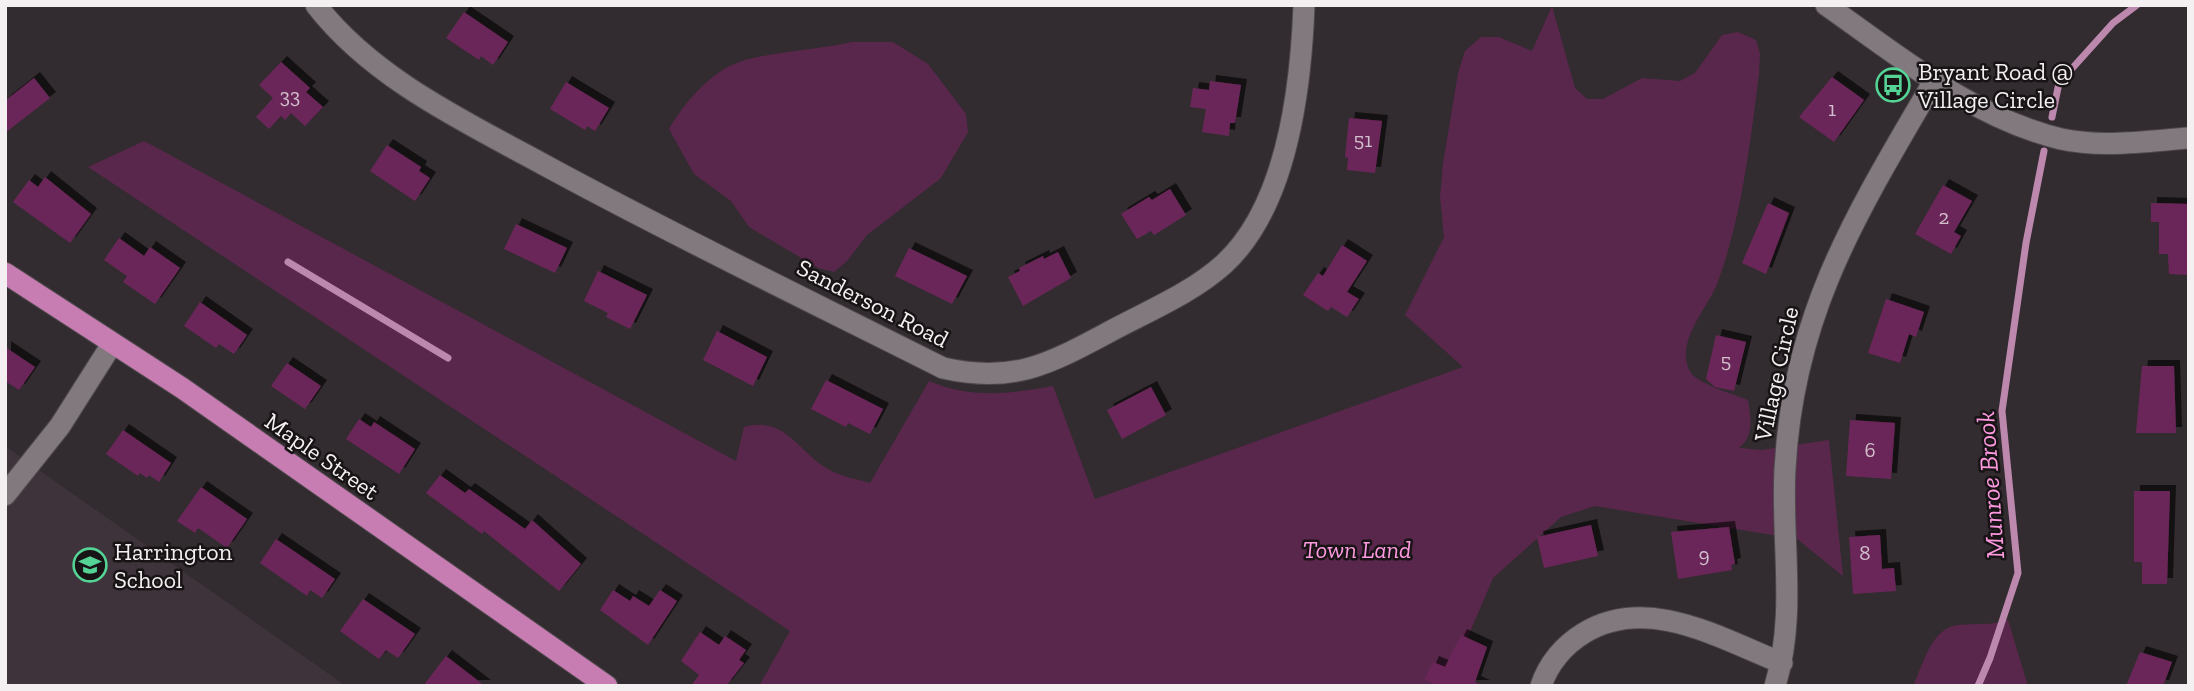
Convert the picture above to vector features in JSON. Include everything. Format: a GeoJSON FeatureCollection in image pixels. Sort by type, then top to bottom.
{"type":"FeatureCollection","features":[{"type":"Feature","properties":{"kind":"main road","name":"Maple Street"},"geometry":{"type":"LineString","coordinates":[[5,272],[182,388],[607,686]]}},
{"type":"Feature","properties":{"kind":"street","name":"Sanderson Road"},"geometry":{"type":"LineString","coordinates":[[316,5],[331,24],[380,69],[491,136],[600,195],[943,368],[988,375],[1024,370],[1070,353],[1203,280],[1242,245],[1269,201],[1278,176],[1298,75],[1304,5]]}},
{"type":"Feature","properties":{"kind":"street"},"geometry":{"type":"LineString","coordinates":[[1826,5],[1934,81],[2000,117],[2062,139],[2118,143],[2189,138]]}},
{"type":"Feature","properties":{"kind":"street","name":"Village Circle"},"geometry":{"type":"LineString","coordinates":[[1775,686],[1782,663],[1789,589],[1784,471],[1802,354],[1823,288],[1848,231],[1934,81]]}},
{"type":"Feature","properties":{"kind":"street"},"geometry":{"type":"LineString","coordinates":[[5,495],[60,426],[112,344]]}},
{"type":"Feature","properties":{"kind":"street"},"geometry":{"type":"LineString","coordinates":[[1541,686],[1558,655],[1574,638],[1617,618],[1640,616],[1690,626],[1782,663]]}},
{"type":"Feature","properties":{"kind":"shaded area","name":"Harrington School"},"geometry":{"type":"Polygon","coordinates":[[[5,446],[343,684],[5,686],[5,446]]]}},
{"type":"Feature","properties":{"kind":"green space","name":"Town Land"},"geometry":{"type":"Polygon","coordinates":[[[1552,6],[1575,88],[1587,99],[1603,99],[1642,78],[1680,81],[1695,73],[1722,35],[1738,32],[1756,40],[1760,54],[1759,74],[1739,207],[1717,284],[1689,339],[1687,362],[1691,373],[1701,381],[1748,400],[1749,432],[1739,448],[1762,450],[1829,440],[1843,576],[1797,539],[1595,506],[1561,517],[1493,578],[1447,686],[759,686],[790,631],[88,167],[144,141],[736,461],[744,427],[770,426],[781,430],[828,469],[870,483],[929,381],[975,393],[1021,391],[1053,386],[1095,499],[1463,367],[1405,315],[1444,237],[1440,197],[1458,73],[1465,51],[1481,37],[1499,37],[1532,51],[1552,6]]]}},
{"type":"Feature","properties":{"kind":"green space"},"geometry":{"type":"Polygon","coordinates":[[[852,42],[893,42],[928,64],[966,114],[968,132],[941,178],[867,235],[847,261],[834,272],[818,268],[749,227],[731,201],[694,174],[669,129],[697,92],[734,64],[760,57],[852,42]]]}},
{"type":"Feature","properties":{"kind":"green space"},"geometry":{"type":"Polygon","coordinates":[[[2008,620],[2028,686],[1913,686],[1929,649],[1941,633],[1958,625],[2008,620]]]}},
{"type":"Feature","properties":{"kind":"building"},"geometry":{"type":"Polygon","coordinates":[[[464,12],[508,42],[493,65],[481,56],[479,60],[446,38],[464,12]]]}},
{"type":"Feature","properties":{"kind":"building"},"geometry":{"type":"Polygon","coordinates":[[[281,62],[310,88],[306,92],[323,107],[305,126],[291,113],[285,120],[281,116],[269,129],[256,117],[273,98],[259,85],[281,62]]]}},
{"type":"Feature","properties":{"kind":"building"},"geometry":{"type":"Polygon","coordinates":[[[1832,77],[1864,100],[1834,142],[1799,117],[1832,77]]]}},
{"type":"Feature","properties":{"kind":"building"},"geometry":{"type":"Polygon","coordinates":[[[34,78],[50,98],[5,133],[5,101],[34,78]]]}},
{"type":"Feature","properties":{"kind":"building"},"geometry":{"type":"Polygon","coordinates":[[[1210,81],[1241,85],[1235,123],[1230,123],[1229,136],[1202,132],[1206,109],[1190,107],[1193,88],[1209,90],[1210,81]]]}},
{"type":"Feature","properties":{"kind":"building"},"geometry":{"type":"Polygon","coordinates":[[[566,82],[609,108],[595,131],[587,126],[585,130],[550,109],[566,82]]]}},
{"type":"Feature","properties":{"kind":"building"},"geometry":{"type":"Polygon","coordinates":[[[1349,118],[1382,121],[1375,173],[1347,170],[1348,158],[1345,157],[1349,118]]]}},
{"type":"Feature","properties":{"kind":"building"},"geometry":{"type":"Polygon","coordinates":[[[387,145],[421,167],[419,171],[430,178],[415,201],[370,171],[387,145]]]}},
{"type":"Feature","properties":{"kind":"building"},"geometry":{"type":"Polygon","coordinates":[[[45,177],[91,214],[70,243],[13,202],[29,180],[38,187],[45,177]]]}},
{"type":"Feature","properties":{"kind":"building"},"geometry":{"type":"Polygon","coordinates":[[[1943,185],[1972,201],[1954,232],[1961,236],[1951,254],[1915,234],[1943,185]]]}},
{"type":"Feature","properties":{"kind":"building"},"geometry":{"type":"Polygon","coordinates":[[[1170,189],[1186,215],[1154,235],[1151,231],[1137,239],[1121,214],[1149,197],[1152,200],[1170,189]]]}},
{"type":"Feature","properties":{"kind":"building"},"geometry":{"type":"Polygon","coordinates":[[[1768,203],[1789,213],[1766,274],[1742,263],[1768,203]]]}},
{"type":"Feature","properties":{"kind":"building"},"geometry":{"type":"Polygon","coordinates":[[[2151,203],[2189,204],[2189,275],[2169,274],[2168,254],[2159,254],[2159,222],[2151,222],[2151,203]]]}},
{"type":"Feature","properties":{"kind":"building"},"geometry":{"type":"Polygon","coordinates":[[[516,224],[567,248],[555,273],[504,249],[516,224]]]}},
{"type":"Feature","properties":{"kind":"building"},"geometry":{"type":"Polygon","coordinates":[[[119,238],[144,256],[150,247],[180,268],[155,304],[123,282],[127,276],[104,260],[119,238]]]}},
{"type":"Feature","properties":{"kind":"building"},"geometry":{"type":"Polygon","coordinates":[[[1342,245],[1367,261],[1347,292],[1359,299],[1347,317],[1331,307],[1328,311],[1303,295],[1318,273],[1323,276],[1342,245]]]}},
{"type":"Feature","properties":{"kind":"building"},"geometry":{"type":"Polygon","coordinates":[[[909,248],[967,276],[952,304],[895,276],[909,248]]]}},
{"type":"Feature","properties":{"kind":"building"},"geometry":{"type":"Polygon","coordinates":[[[1058,252],[1071,278],[1023,306],[1008,277],[1043,256],[1044,259],[1058,252]]]}},
{"type":"Feature","properties":{"kind":"building"},"geometry":{"type":"Polygon","coordinates":[[[598,271],[647,295],[630,329],[606,317],[608,313],[584,301],[598,271]]]}},
{"type":"Feature","properties":{"kind":"building"},"geometry":{"type":"Polygon","coordinates":[[[1886,299],[1924,312],[1916,337],[1909,334],[1900,363],[1868,353],[1886,299]]]}},
{"type":"Feature","properties":{"kind":"building"},"geometry":{"type":"Polygon","coordinates":[[[200,302],[247,335],[234,354],[219,344],[216,348],[184,326],[200,302]]]}},
{"type":"Feature","properties":{"kind":"building"},"geometry":{"type":"Polygon","coordinates":[[[717,331],[767,357],[753,386],[703,360],[717,331]]]}},
{"type":"Feature","properties":{"kind":"building"},"geometry":{"type":"Polygon","coordinates":[[[1716,335],[1746,342],[1734,391],[1715,387],[1706,379],[1716,335]]]}},
{"type":"Feature","properties":{"kind":"building"},"geometry":{"type":"Polygon","coordinates":[[[5,347],[35,367],[19,390],[5,381],[5,347]]]}},
{"type":"Feature","properties":{"kind":"building"},"geometry":{"type":"Polygon","coordinates":[[[287,363],[321,386],[305,409],[271,386],[287,363]]]}},
{"type":"Feature","properties":{"kind":"building"},"geometry":{"type":"Polygon","coordinates":[[[2142,366],[2174,366],[2176,433],[2136,433],[2142,366]]]}},
{"type":"Feature","properties":{"kind":"building"},"geometry":{"type":"Polygon","coordinates":[[[826,380],[883,409],[870,434],[848,423],[846,427],[811,409],[826,380]]]}},
{"type":"Feature","properties":{"kind":"building"},"geometry":{"type":"Polygon","coordinates":[[[1151,387],[1166,415],[1122,439],[1107,410],[1151,387]]]}},
{"type":"Feature","properties":{"kind":"building"},"geometry":{"type":"Polygon","coordinates":[[[359,419],[371,427],[374,422],[415,449],[399,474],[346,439],[359,419]]]}},
{"type":"Feature","properties":{"kind":"building"},"geometry":{"type":"Polygon","coordinates":[[[1850,420],[1895,423],[1891,479],[1846,476],[1850,420]]]}},
{"type":"Feature","properties":{"kind":"building"},"geometry":{"type":"Polygon","coordinates":[[[123,430],[171,463],[159,482],[149,475],[147,478],[140,473],[138,476],[106,454],[123,430]]]}},
{"type":"Feature","properties":{"kind":"building"},"geometry":{"type":"Polygon","coordinates":[[[440,475],[465,493],[469,489],[525,529],[532,520],[581,564],[559,591],[484,531],[482,534],[426,493],[440,475]]]}},
{"type":"Feature","properties":{"kind":"building"},"geometry":{"type":"Polygon","coordinates":[[[201,487],[247,519],[227,548],[198,528],[195,533],[177,521],[201,487]]]}},
{"type":"Feature","properties":{"kind":"building"},"geometry":{"type":"Polygon","coordinates":[[[2134,491],[2170,491],[2167,584],[2142,584],[2142,562],[2134,562],[2134,491]]]}},
{"type":"Feature","properties":{"kind":"building"},"geometry":{"type":"Polygon","coordinates":[[[1591,525],[1598,556],[1544,568],[1537,537],[1591,525]]]}},
{"type":"Feature","properties":{"kind":"building"},"geometry":{"type":"Polygon","coordinates":[[[1729,527],[1735,564],[1731,565],[1732,570],[1678,579],[1671,532],[1729,527]]]}},
{"type":"Feature","properties":{"kind":"building"},"geometry":{"type":"Polygon","coordinates":[[[1880,535],[1882,569],[1894,568],[1896,591],[1853,594],[1849,537],[1880,535]]]}},
{"type":"Feature","properties":{"kind":"building"},"geometry":{"type":"Polygon","coordinates":[[[276,539],[335,579],[322,598],[310,590],[307,596],[260,563],[276,539]]]}},
{"type":"Feature","properties":{"kind":"building"},"geometry":{"type":"Polygon","coordinates":[[[613,590],[630,601],[633,596],[649,606],[660,590],[677,601],[648,645],[600,610],[613,590]]]}},
{"type":"Feature","properties":{"kind":"building"},"geometry":{"type":"Polygon","coordinates":[[[363,599],[415,634],[398,658],[386,650],[379,659],[340,631],[363,599]]]}},
{"type":"Feature","properties":{"kind":"building"},"geometry":{"type":"Polygon","coordinates":[[[700,632],[719,645],[725,636],[746,650],[739,660],[744,663],[726,686],[691,686],[699,675],[681,661],[700,632]]]}},
{"type":"Feature","properties":{"kind":"building"},"geometry":{"type":"Polygon","coordinates":[[[1461,635],[1487,647],[1475,682],[1484,686],[1437,686],[1425,679],[1433,662],[1445,667],[1461,635]]]}},
{"type":"Feature","properties":{"kind":"building"},"geometry":{"type":"Polygon","coordinates":[[[2140,652],[2172,662],[2163,686],[2126,686],[2140,652]]]}},
{"type":"Feature","properties":{"kind":"building"},"geometry":{"type":"Polygon","coordinates":[[[446,656],[485,686],[423,686],[446,656]]]}},
{"type":"Feature","properties":{"kind":"waterway","name":"Munroe Brook"},"geometry":{"type":"LineString","coordinates":[[2052,117],[2059,83],[2113,23],[2137,5]]}},
{"type":"Feature","properties":{"kind":"waterway","name":"Munroe Brook"},"geometry":{"type":"LineString","coordinates":[[1978,686],[2018,573],[2002,411],[2026,243],[2044,151]]}},
{"type":"Feature","properties":{"kind":"waterway"},"geometry":{"type":"LineString","coordinates":[[288,262],[448,358]]}},
{"type":"Feature","properties":{"kind":"place","name":"Bryant Road @ Village Circle"},"geometry":{"type":"Point","coordinates":[1893,85]}},
{"type":"Feature","properties":{"kind":"place","name":"Harrington School"},"geometry":{"type":"Point","coordinates":[90,565]}}]}
